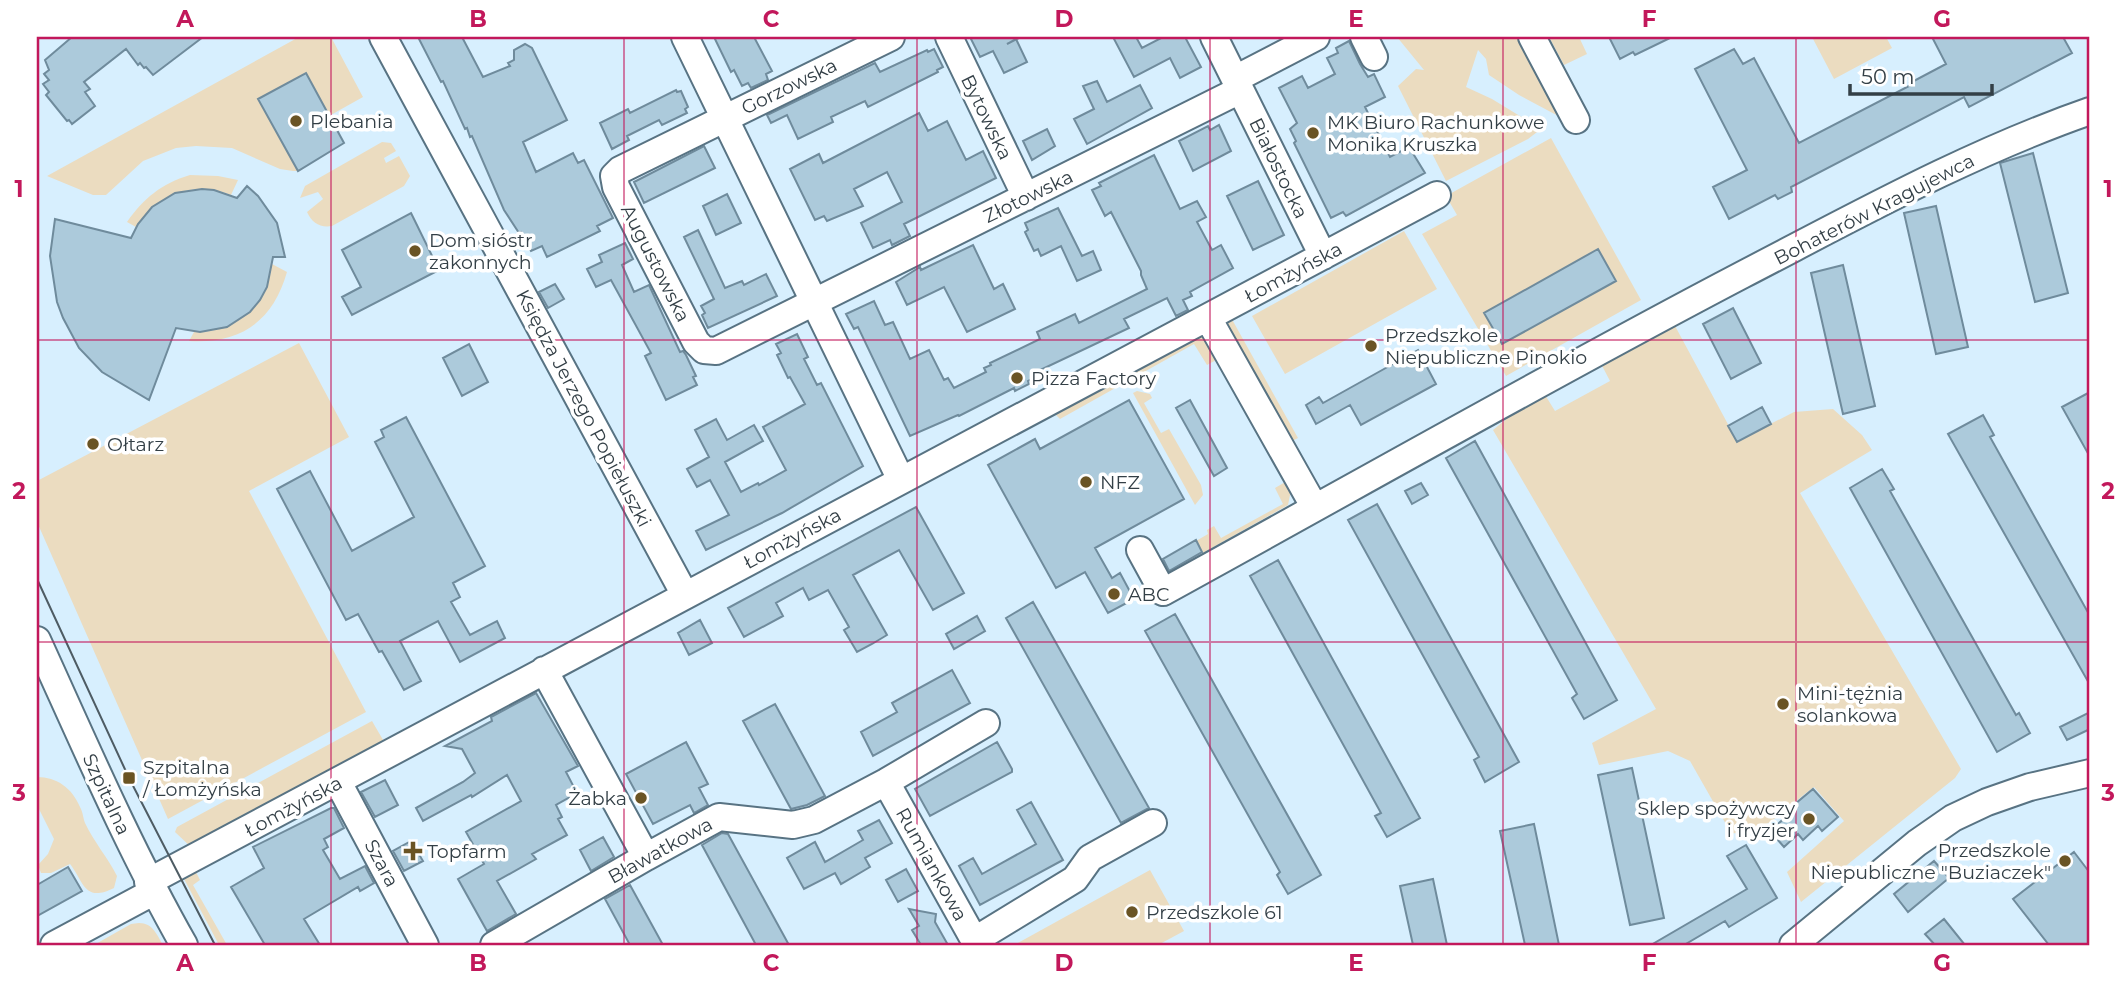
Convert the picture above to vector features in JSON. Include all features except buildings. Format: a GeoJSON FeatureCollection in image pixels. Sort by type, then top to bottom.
{"type":"FeatureCollection","features":[{"type":"Feature","properties":{"kind":"street","name":"Księdza Jerzego Popiełuszki"},"geometry":{"type":"LineString","coordinates":[[383,37],[684,595]]}},
{"type":"Feature","properties":{"kind":"street"},"geometry":{"type":"LineString","coordinates":[[685,37],[901,480]]}},
{"type":"Feature","properties":{"kind":"street","name":"Gorzowska"},"geometry":{"type":"LineString","coordinates":[[725,118],[891,37]]}},
{"type":"Feature","properties":{"kind":"street","name":"Bytowska"},"geometry":{"type":"LineString","coordinates":[[949,37],[1026,197]]}},
{"type":"Feature","properties":{"kind":"street","name":"Białostocka"},"geometry":{"type":"LineString","coordinates":[[1214,37],[1323,256]]}},
{"type":"Feature","properties":{"kind":"street"},"geometry":{"type":"LineString","coordinates":[[1238,84],[1316,37]]}},
{"type":"Feature","properties":{"kind":"street"},"geometry":{"type":"LineString","coordinates":[[1532,37],[1576,120]]}},
{"type":"Feature","properties":{"kind":"street","name":"Złotowska"},"geometry":{"type":"LineString","coordinates":[[815,302],[1026,197],[1238,84]]}},
{"type":"Feature","properties":{"kind":"street","name":"Bohaterów Kragujewca"},"geometry":{"type":"LineString","coordinates":[[1140,550],[1163,592],[1663,317],[1928,178],[2034,130],[2090,111]]}},
{"type":"Feature","properties":{"kind":"street","name":"Augustowska"},"geometry":{"type":"LineString","coordinates":[[725,118],[620,170],[614,176],[616,187],[696,342],[704,350],[716,351],[815,302]]}},
{"type":"Feature","properties":{"kind":"street","name":"Łomżyńska"},"geometry":{"type":"LineString","coordinates":[[54,945],[338,782],[544,670],[1437,195]]}},
{"type":"Feature","properties":{"kind":"street"},"geometry":{"type":"LineString","coordinates":[[1208,318],[1315,508]]}},
{"type":"Feature","properties":{"kind":"street","name":"Szpitalna"},"geometry":{"type":"LineString","coordinates":[[37,640],[103,789],[151,887],[184,945]]}},
{"type":"Feature","properties":{"kind":"street"},"geometry":{"type":"LineString","coordinates":[[544,670],[646,857]]}},
{"type":"Feature","properties":{"kind":"street","name":"Bławatkowa"},"geometry":{"type":"LineString","coordinates":[[494,945],[719,817],[793,825],[814,820],[886,782],[986,723]]}},
{"type":"Feature","properties":{"kind":"street"},"geometry":{"type":"LineString","coordinates":[[1793,945],[1917,843],[1953,818],[1987,802],[2030,787],[2090,773]]}},
{"type":"Feature","properties":{"kind":"street","name":"Szara"},"geometry":{"type":"LineString","coordinates":[[338,782],[425,945]]}},
{"type":"Feature","properties":{"kind":"street","name":"Rumiankowa"},"geometry":{"type":"LineString","coordinates":[[886,782],[976,943]]}},
{"type":"Feature","properties":{"kind":"street"},"geometry":{"type":"LineString","coordinates":[[976,943],[1075,879],[1090,858],[1153,823]]}},
{"type":"Feature","properties":{"kind":"shaded area"},"geometry":{"type":"Polygon","coordinates":[[[299,37],[331,37],[363,97],[329,116],[344,143],[298,171],[280,169],[232,148],[196,146],[176,148],[143,161],[106,195],[93,195],[47,176],[299,37]]]}},
{"type":"Feature","properties":{"kind":"shaded area"},"geometry":{"type":"Polygon","coordinates":[[[1397,37],[1524,37],[1562,118],[1489,75],[1486,59],[1478,50],[1466,87],[1492,99],[1541,129],[1528,139],[1446,181],[1398,86],[1416,69],[1424,70],[1397,37]]]}},
{"type":"Feature","properties":{"kind":"shaded area"},"geometry":{"type":"Polygon","coordinates":[[[1549,37],[1579,37],[1587,54],[1564,65],[1549,37]]]}},
{"type":"Feature","properties":{"kind":"shaded area"},"geometry":{"type":"Polygon","coordinates":[[[1812,37],[1886,37],[1892,48],[1834,79],[1812,37]]]}},
{"type":"Feature","properties":{"kind":"shaded area"},"geometry":{"type":"Polygon","coordinates":[[[1551,138],[1641,300],[1506,376],[1422,234],[1457,215],[1446,196],[1551,138]]]}},
{"type":"Feature","properties":{"kind":"shaded area"},"geometry":{"type":"Polygon","coordinates":[[[382,142],[391,143],[396,151],[384,158],[386,163],[399,156],[410,176],[404,186],[332,226],[314,222],[307,212],[323,199],[318,192],[300,198],[305,186],[382,142]]]}},
{"type":"Feature","properties":{"kind":"shaded area"},"geometry":{"type":"Polygon","coordinates":[[[190,175],[238,180],[231,195],[204,189],[178,193],[155,206],[136,227],[127,222],[154,193],[190,175]]]}},
{"type":"Feature","properties":{"kind":"shaded area"},"geometry":{"type":"Polygon","coordinates":[[[1404,231],[1437,289],[1285,374],[1252,316],[1404,231]]]}},
{"type":"Feature","properties":{"kind":"shaded area"},"geometry":{"type":"Polygon","coordinates":[[[272,264],[287,272],[281,289],[264,316],[252,326],[224,338],[189,341],[194,332],[223,328],[246,314],[263,292],[272,264]]]}},
{"type":"Feature","properties":{"kind":"shaded area"},"geometry":{"type":"Polygon","coordinates":[[[1229,314],[1298,438],[1292,441],[1223,325],[1229,314]]]}},
{"type":"Feature","properties":{"kind":"shaded area"},"geometry":{"type":"Polygon","coordinates":[[[1674,324],[1737,441],[1794,412],[1833,409],[1862,435],[1872,450],[1800,493],[1961,769],[1955,778],[1801,902],[1787,872],[1844,821],[1814,787],[1766,825],[1744,833],[1731,833],[1690,761],[1668,751],[1599,765],[1592,743],[1656,709],[1493,430],[1542,390],[1555,411],[1610,381],[1598,358],[1674,324]]]}},
{"type":"Feature","properties":{"kind":"shaded area"},"geometry":{"type":"Polygon","coordinates":[[[1202,334],[1207,336],[1292,485],[1288,505],[1203,553],[1196,541],[1208,534],[1207,530],[1214,526],[1221,538],[1283,504],[1275,488],[1287,481],[1218,359],[1207,365],[1194,344],[1060,419],[1056,415],[1057,411],[1202,334]]]}},
{"type":"Feature","properties":{"kind":"shaded area"},"geometry":{"type":"Polygon","coordinates":[[[299,343],[349,437],[249,491],[366,712],[168,819],[37,522],[37,481],[299,343]]]}},
{"type":"Feature","properties":{"kind":"shaded area"},"geometry":{"type":"Polygon","coordinates":[[[1137,391],[1150,394],[1152,398],[1144,403],[1161,433],[1169,429],[1201,485],[1203,495],[1195,505],[1133,393],[1137,391]]]}},
{"type":"Feature","properties":{"kind":"shaded area"},"geometry":{"type":"Polygon","coordinates":[[[372,721],[386,745],[193,849],[175,832],[177,827],[372,721]]]}},
{"type":"Feature","properties":{"kind":"shaded area"},"geometry":{"type":"Polygon","coordinates":[[[37,777],[57,781],[73,794],[85,823],[117,876],[114,888],[104,892],[91,892],[70,864],[51,873],[41,873],[38,865],[48,854],[54,839],[37,805],[37,777]]]}},
{"type":"Feature","properties":{"kind":"shaded area"},"geometry":{"type":"Polygon","coordinates":[[[194,868],[200,880],[193,885],[227,945],[219,945],[182,875],[194,868]]]}},
{"type":"Feature","properties":{"kind":"shaded area"},"geometry":{"type":"Polygon","coordinates":[[[1150,870],[1184,931],[1158,945],[1014,945],[1150,870]]]}},
{"type":"Feature","properties":{"kind":"shaded area"},"geometry":{"type":"Polygon","coordinates":[[[139,923],[151,927],[163,945],[94,945],[131,924],[139,923]]]}},
{"type":"Feature","properties":{"kind":"tram line"},"geometry":{"type":"LineString","coordinates":[[37,579],[129,778],[215,945]]}},
{"type":"Feature","properties":{"kind":"place","name":"Plebania"},"geometry":{"type":"Point","coordinates":[296,121]}},
{"type":"Feature","properties":{"kind":"place","name":"MK Biuro Rachunkowe Monika Kruszka"},"geometry":{"type":"Point","coordinates":[1313,133]}},
{"type":"Feature","properties":{"kind":"place","name":"Dom sióstr zakonnych"},"geometry":{"type":"Point","coordinates":[415,251]}},
{"type":"Feature","properties":{"kind":"place","name":"Przedszkole Niepubliczne Pinokio"},"geometry":{"type":"Point","coordinates":[1371,346]}},
{"type":"Feature","properties":{"kind":"place","name":"Pizza Factory"},"geometry":{"type":"Point","coordinates":[1017,378]}},
{"type":"Feature","properties":{"kind":"place","name":"Ołtarz"},"geometry":{"type":"Point","coordinates":[93,444]}},
{"type":"Feature","properties":{"kind":"place","name":"NFZ"},"geometry":{"type":"Point","coordinates":[1086,482]}},
{"type":"Feature","properties":{"kind":"place","name":"ABC"},"geometry":{"type":"Point","coordinates":[1114,594]}},
{"type":"Feature","properties":{"kind":"place","name":"Mini-tężnia solankowa"},"geometry":{"type":"Point","coordinates":[1783,704]}},
{"type":"Feature","properties":{"kind":"place","name":"Szpitalna / Łomżyńska"},"geometry":{"type":"Point","coordinates":[129,778]}},
{"type":"Feature","properties":{"kind":"place","name":"Żabka"},"geometry":{"type":"Point","coordinates":[641,798]}},
{"type":"Feature","properties":{"kind":"place","name":"Sklep spożywczy i fryzjer"},"geometry":{"type":"Point","coordinates":[1809,819]}},
{"type":"Feature","properties":{"kind":"place","name":"Topfarm"},"geometry":{"type":"Point","coordinates":[413,851]}},
{"type":"Feature","properties":{"kind":"place","name":"Przedszkole Niepubliczne \"Buziaczek\""},"geometry":{"type":"Point","coordinates":[2065,861]}},
{"type":"Feature","properties":{"kind":"place","name":"Przedszkole 61"},"geometry":{"type":"Point","coordinates":[1132,912]}}]}
